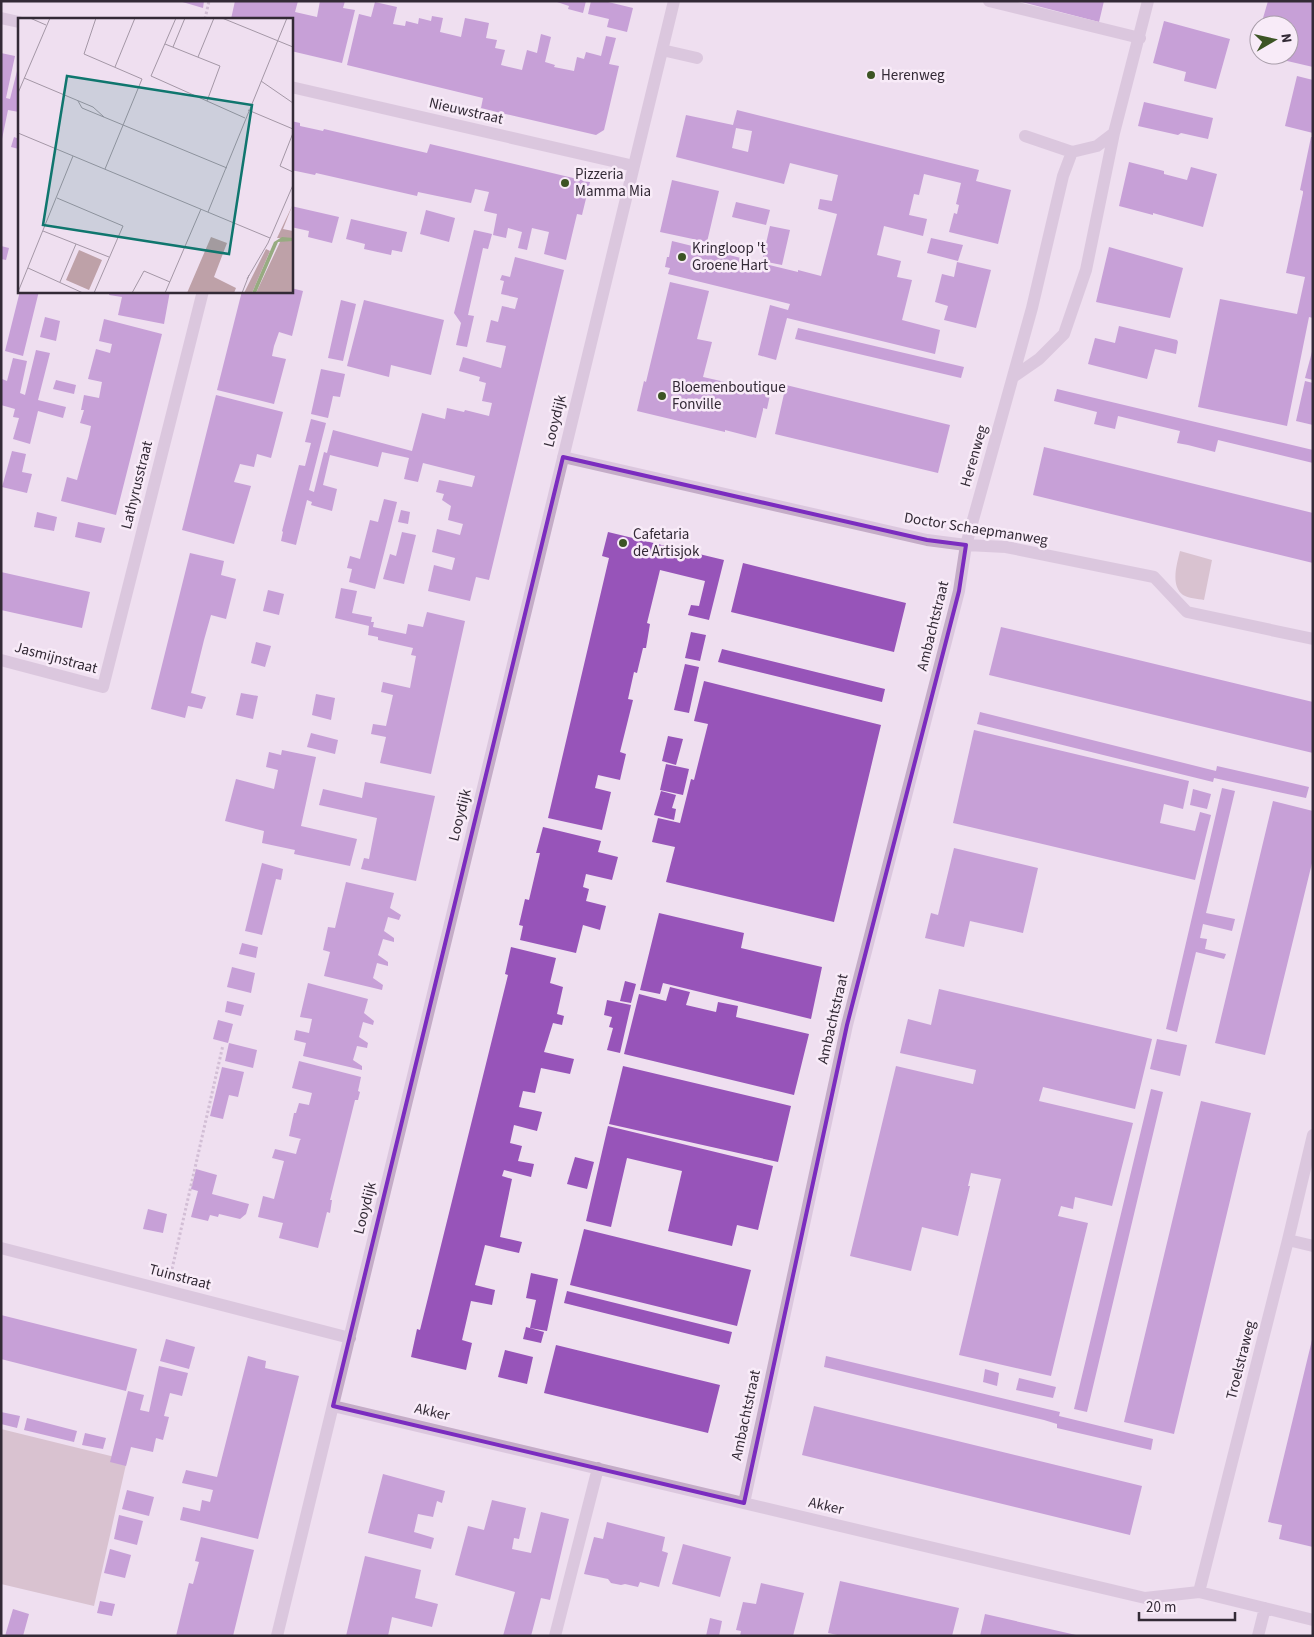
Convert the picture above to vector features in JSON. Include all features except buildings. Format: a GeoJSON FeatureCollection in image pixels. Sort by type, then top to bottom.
{"type":"FeatureCollection","features":[{"type":"Feature","properties":{"kind":"street","name":"Looydijk"},"geometry":{"type":"LineString","coordinates":[[277,1636],[674,1]]}},
{"type":"Feature","properties":{"kind":"street"},"geometry":{"type":"LineString","coordinates":[[989,1],[1140,38]]}},
{"type":"Feature","properties":{"kind":"street"},"geometry":{"type":"LineString","coordinates":[[1013,376],[1039,360],[1064,334],[1086,270],[1114,133],[1148,1]]}},
{"type":"Feature","properties":{"kind":"street"},"geometry":{"type":"LineString","coordinates":[[1,18],[18,22]]}},
{"type":"Feature","properties":{"kind":"street"},"geometry":{"type":"LineString","coordinates":[[662,50],[697,58]]}},
{"type":"Feature","properties":{"kind":"street","name":"Nieuwstraat"},"geometry":{"type":"LineString","coordinates":[[292,87],[634,166]]}},
{"type":"Feature","properties":{"kind":"street"},"geometry":{"type":"LineString","coordinates":[[1025,136],[1072,152],[1097,146],[1114,133]]}},
{"type":"Feature","properties":{"kind":"street","name":"Herenweg"},"geometry":{"type":"LineString","coordinates":[[966,545],[1032,308],[1062,176],[1072,152]]}},
{"type":"Feature","properties":{"kind":"street","name":"Lathyrusstraat"},"geometry":{"type":"LineString","coordinates":[[103,687],[203,292]]}},
{"type":"Feature","properties":{"kind":"street","name":"Doctor Schaepmanweg"},"geometry":{"type":"LineString","coordinates":[[564,457],[927,540],[1006,548],[1154,577],[1187,612],[1313,639]]}},
{"type":"Feature","properties":{"kind":"street","name":"Ambachtstraat"},"geometry":{"type":"LineString","coordinates":[[744,1503],[847,1025],[959,590],[966,545]]}},
{"type":"Feature","properties":{"kind":"street","name":"Jasmijnstraat"},"geometry":{"type":"LineString","coordinates":[[1,660],[103,687]]}},
{"type":"Feature","properties":{"kind":"street","name":"Troelstraweg"},"geometry":{"type":"LineString","coordinates":[[1199,1592],[1313,1135]]}},
{"type":"Feature","properties":{"kind":"street"},"geometry":{"type":"LineString","coordinates":[[1288,1240],[1313,1246]]}},
{"type":"Feature","properties":{"kind":"street","name":"Tuinstraat"},"geometry":{"type":"LineString","coordinates":[[1,1248],[350,1338]]}},
{"type":"Feature","properties":{"kind":"street","name":"Akker"},"geometry":{"type":"LineString","coordinates":[[333,1406],[1145,1598],[1199,1592],[1313,1620]]}},
{"type":"Feature","properties":{"kind":"street"},"geometry":{"type":"LineString","coordinates":[[555,1636],[598,1468]]}},
{"type":"Feature","properties":{"kind":"street"},"geometry":{"type":"LineString","coordinates":[[1258,1636],[1265,1608]]}},
{"type":"Feature","properties":{"kind":"path"},"geometry":{"type":"LineString","coordinates":[[205,18],[209,1]]}},
{"type":"Feature","properties":{"kind":"path"},"geometry":{"type":"LineString","coordinates":[[167,1290],[223,1045]]}},
{"type":"Feature","properties":{"kind":"highlighted area"},"geometry":{"type":"Polygon","coordinates":[[[563,457],[927,540],[966,545],[959,591],[847,1025],[744,1503],[333,1406],[563,457]]]}},
{"type":"Feature","properties":{"kind":"shaded area"},"geometry":{"type":"Polygon","coordinates":[[[1180,551],[1212,560],[1204,600],[1185,596],[1179,591],[1176,574],[1180,551]]]}},
{"type":"Feature","properties":{"kind":"shaded area"},"geometry":{"type":"Polygon","coordinates":[[[1,1429],[127,1460],[94,1606],[1,1584],[1,1429]]]}},
{"type":"Feature","properties":{"kind":"place","name":"Herenweg"},"geometry":{"type":"Point","coordinates":[871,75]}},
{"type":"Feature","properties":{"kind":"place","name":"Pizzeria Mamma Mia"},"geometry":{"type":"Point","coordinates":[565,183]}},
{"type":"Feature","properties":{"kind":"place","name":"Kringloop 't Groene Hart"},"geometry":{"type":"Point","coordinates":[682,257]}},
{"type":"Feature","properties":{"kind":"place","name":"Bloemenboutique Fonville"},"geometry":{"type":"Point","coordinates":[662,396]}},
{"type":"Feature","properties":{"kind":"place","name":"Cafetaria de Artisjok"},"geometry":{"type":"Point","coordinates":[623,543]}}]}
